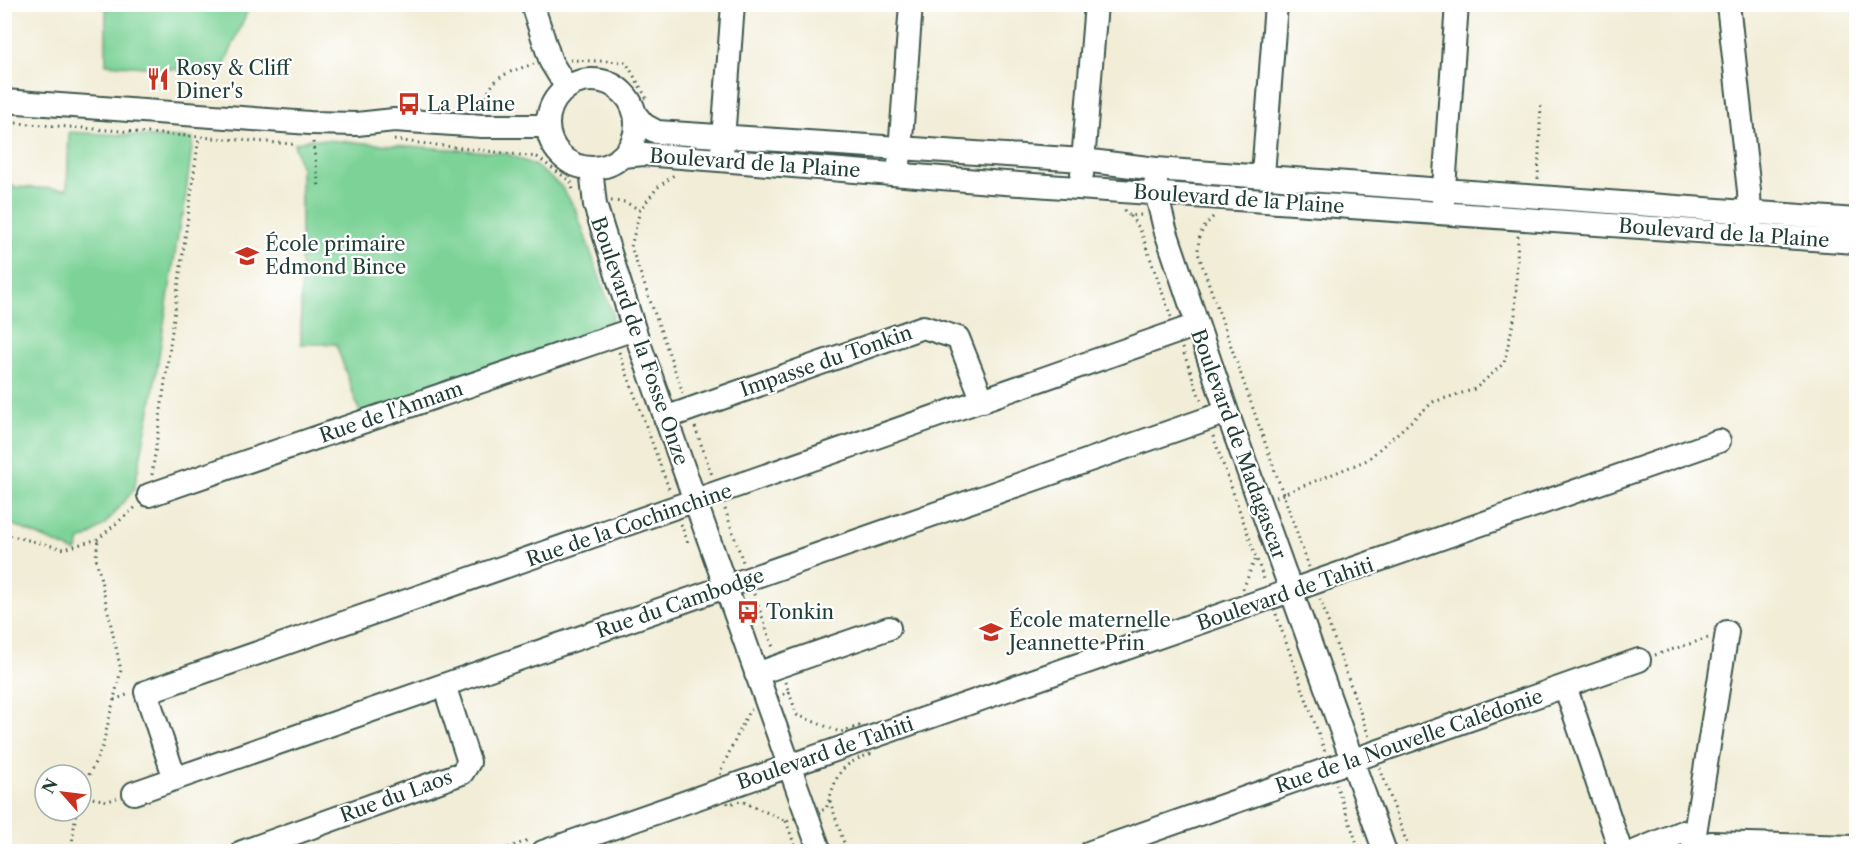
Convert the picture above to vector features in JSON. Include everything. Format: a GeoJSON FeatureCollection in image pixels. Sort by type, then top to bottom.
{"type":"FeatureCollection","features":[{"type":"Feature","properties":{"kind":"street"},"geometry":{"type":"LineString","coordinates":[[532,4],[550,59],[567,88]]}},
{"type":"Feature","properties":{"kind":"street"},"geometry":{"type":"LineString","coordinates":[[721,161],[733,4]]}},
{"type":"Feature","properties":{"kind":"street"},"geometry":{"type":"LineString","coordinates":[[899,161],[911,4]]}},
{"type":"Feature","properties":{"kind":"street"},"geometry":{"type":"LineString","coordinates":[[1082,188],[1096,4]]}},
{"type":"Feature","properties":{"kind":"street"},"geometry":{"type":"LineString","coordinates":[[1263,175],[1276,4]]}},
{"type":"Feature","properties":{"kind":"street"},"geometry":{"type":"LineString","coordinates":[[1443,213],[1457,4]]}},
{"type":"Feature","properties":{"kind":"street"},"geometry":{"type":"LineString","coordinates":[[1728,4],[1750,212],[1749,234]]}},
{"type":"Feature","properties":{"kind":"street"},"geometry":{"type":"LineString","coordinates":[[582,81],[599,81],[615,87],[645,110],[635,129],[631,144],[623,156],[602,167],[578,166],[561,155],[550,139],[548,126],[553,105],[567,88],[582,81]]}},
{"type":"Feature","properties":{"kind":"street"},"geometry":{"type":"LineString","coordinates":[[4,101],[310,127],[394,120],[482,126],[548,126]]}},
{"type":"Feature","properties":{"kind":"street","name":"Boulevard de la Plaine"},"geometry":{"type":"LineString","coordinates":[[645,110],[644,125],[657,132],[810,144],[991,182],[1857,242]]}},
{"type":"Feature","properties":{"kind":"street"},"geometry":{"type":"LineString","coordinates":[[808,167],[810,144]]}},
{"type":"Feature","properties":{"kind":"street","name":"Boulevard de la Plaine"},"geometry":{"type":"LineString","coordinates":[[623,156],[644,154],[808,167],[992,155],[1083,160],[1156,169],[1444,188],[1857,220]]}},
{"type":"Feature","properties":{"kind":"street"},"geometry":{"type":"LineString","coordinates":[[991,182],[992,155]]}},
{"type":"Feature","properties":{"kind":"street","name":"Boulevard de la Fosse Onze"},"geometry":{"type":"LineString","coordinates":[[591,168],[595,205],[634,329],[820,852]]}},
{"type":"Feature","properties":{"kind":"street","name":"Boulevard de Madagascar"},"geometry":{"type":"LineString","coordinates":[[1156,169],[1156,192],[1187,329],[1217,416],[1260,504],[1385,852]]}},
{"type":"Feature","properties":{"kind":"street","name":"Impasse du Tonkin"},"geometry":{"type":"LineString","coordinates":[[665,418],[923,327],[958,338],[983,401]]}},
{"type":"Feature","properties":{"kind":"street","name":"Rue de l'Annam"},"geometry":{"type":"LineString","coordinates":[[149,495],[634,329]]}},
{"type":"Feature","properties":{"kind":"street","name":"Rue de la Cochinchine"},"geometry":{"type":"LineString","coordinates":[[175,779],[146,692],[1187,329]]}},
{"type":"Feature","properties":{"kind":"street","name":"Rue du Cambodge"},"geometry":{"type":"LineString","coordinates":[[134,793],[1217,416]]}},
{"type":"Feature","properties":{"kind":"street","name":"Boulevard de Tahiti"},"geometry":{"type":"LineString","coordinates":[[543,852],[1719,441]]}},
{"type":"Feature","properties":{"kind":"street"},"geometry":{"type":"LineString","coordinates":[[756,674],[889,628]]}},
{"type":"Feature","properties":{"kind":"street"},"geometry":{"type":"LineString","coordinates":[[1695,842],[1727,633]]}},
{"type":"Feature","properties":{"kind":"street","name":"Rue de la Nouvelle Calédonie"},"geometry":{"type":"LineString","coordinates":[[1091,852],[1639,660]]}},
{"type":"Feature","properties":{"kind":"street","name":"Rue du Laos"},"geometry":{"type":"LineString","coordinates":[[242,852],[462,773],[469,762],[444,685]]}},
{"type":"Feature","properties":{"kind":"street"},"geometry":{"type":"LineString","coordinates":[[1565,686],[1622,852]]}},
{"type":"Feature","properties":{"kind":"street"},"geometry":{"type":"LineString","coordinates":[[1634,852],[1695,842],[1857,847]]}},
{"type":"Feature","properties":{"kind":"path"},"geometry":{"type":"LineString","coordinates":[[482,126],[488,89],[500,76],[550,59],[626,62],[647,100],[645,110]]}},
{"type":"Feature","properties":{"kind":"path"},"geometry":{"type":"LineString","coordinates":[[1536,195],[1541,101]]}},
{"type":"Feature","properties":{"kind":"path"},"geometry":{"type":"LineString","coordinates":[[4,122],[292,144],[310,127]]}},
{"type":"Feature","properties":{"kind":"path"},"geometry":{"type":"LineString","coordinates":[[310,127],[319,187]]}},
{"type":"Feature","properties":{"kind":"path"},"geometry":{"type":"LineString","coordinates":[[4,534],[64,549],[98,539],[149,495],[199,137]]}},
{"type":"Feature","properties":{"kind":"path"},"geometry":{"type":"LineString","coordinates":[[382,139],[537,157],[571,182],[579,207],[610,201],[626,202],[640,210]]}},
{"type":"Feature","properties":{"kind":"path"},"geometry":{"type":"LineString","coordinates":[[681,172],[657,188],[640,210],[631,247],[789,692]]}},
{"type":"Feature","properties":{"kind":"path"},"geometry":{"type":"LineString","coordinates":[[1130,216],[1140,229],[1187,329],[1217,416],[1256,557],[1360,852]]}},
{"type":"Feature","properties":{"kind":"path"},"geometry":{"type":"LineString","coordinates":[[1212,217],[1202,228],[1198,240],[1198,254],[1410,852]]}},
{"type":"Feature","properties":{"kind":"path"},"geometry":{"type":"LineString","coordinates":[[1260,504],[1367,460],[1433,402],[1475,389],[1504,363],[1515,315],[1518,218]]}},
{"type":"Feature","properties":{"kind":"path"},"geometry":{"type":"LineString","coordinates":[[93,766],[102,748],[122,670],[96,558],[98,539]]}},
{"type":"Feature","properties":{"kind":"path"},"geometry":{"type":"LineString","coordinates":[[1235,612],[1256,557]]}},
{"type":"Feature","properties":{"kind":"path"},"geometry":{"type":"LineString","coordinates":[[1639,660],[1727,633]]}},
{"type":"Feature","properties":{"kind":"path"},"geometry":{"type":"LineString","coordinates":[[93,798],[108,801],[134,793]]}},
{"type":"Feature","properties":{"kind":"path"},"geometry":{"type":"LineString","coordinates":[[829,800],[847,852]]}},
{"type":"Feature","properties":{"kind":"path"},"geometry":{"type":"LineString","coordinates":[[786,821],[796,852]]}},
{"type":"Feature","properties":{"kind":"path"},"geometry":{"type":"LineString","coordinates":[[70,852],[74,823]]}},
{"type":"Feature","properties":{"kind":"green space"},"geometry":{"type":"Polygon","coordinates":[[[106,4],[250,5],[221,73],[106,64],[106,4]]]}},
{"type":"Feature","properties":{"kind":"green space"},"geometry":{"type":"Polygon","coordinates":[[[69,132],[193,139],[183,216],[181,216],[152,400],[134,490],[105,524],[87,538],[81,539],[76,552],[4,521],[5,179],[13,187],[67,189],[69,132]]]}},
{"type":"Feature","properties":{"kind":"green space"},"geometry":{"type":"Polygon","coordinates":[[[311,139],[505,153],[534,165],[561,186],[575,208],[613,315],[610,327],[361,416],[336,344],[301,344],[301,169],[294,144],[311,139]]]}},
{"type":"Feature","properties":{"kind":"place","name":"Rosy & Cliff Diner's"},"geometry":{"type":"Point","coordinates":[158,79]}},
{"type":"Feature","properties":{"kind":"place","name":"La Plaine"},"geometry":{"type":"Point","coordinates":[409,104]}},
{"type":"Feature","properties":{"kind":"place","name":"École primaire Edmond Bince"},"geometry":{"type":"Point","coordinates":[247,256]}},
{"type":"Feature","properties":{"kind":"place","name":"Tonkin"},"geometry":{"type":"Point","coordinates":[748,612]}},
{"type":"Feature","properties":{"kind":"place","name":"École maternelle Jeannette Prin"},"geometry":{"type":"Point","coordinates":[991,632]}}]}
